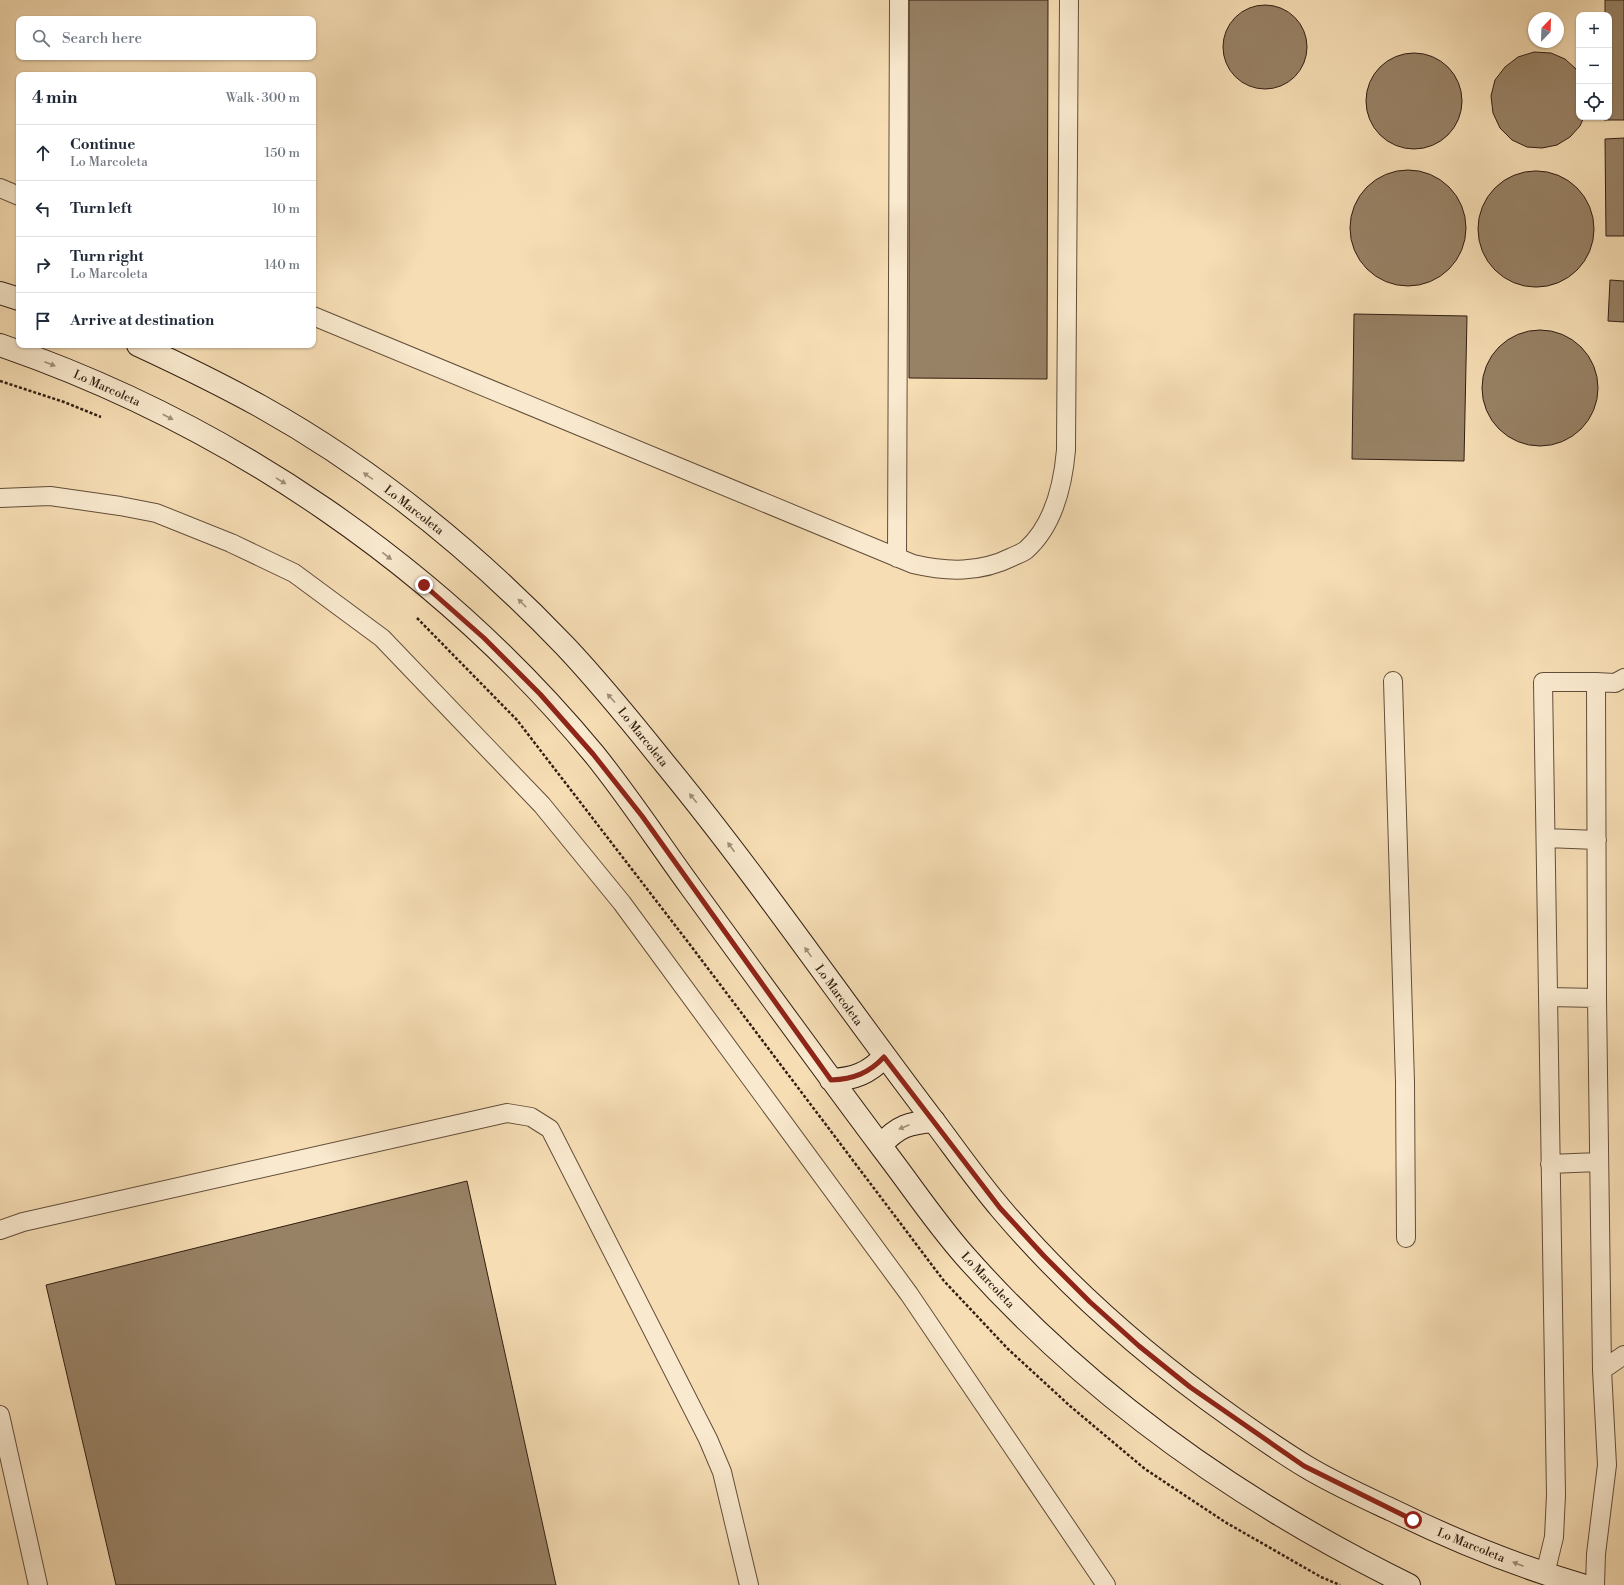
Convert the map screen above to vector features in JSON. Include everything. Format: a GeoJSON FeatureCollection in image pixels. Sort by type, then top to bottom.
{"type":"FeatureCollection","features":[{"type":"Feature","properties":{"kind":"main road"},"geometry":{"type":"LineString","coordinates":[[0,293],[16,298]]}},
{"type":"Feature","properties":{"kind":"main road","name":"Lo Marcoleta"},"geometry":{"type":"LineString","coordinates":[[0,345],[81,376],[155,409],[227,448],[296,490],[362,536],[424,585],[484,638],[540,694],[593,754],[642,816],[692,888],[831,1080],[962,1252],[1007,1301],[1050,1343],[1106,1392],[1158,1433],[1221,1478],[1286,1520],[1353,1558],[1409,1585]]}},
{"type":"Feature","properties":{"kind":"main road","name":"Lo Marcoleta"},"geometry":{"type":"LineString","coordinates":[[144,348],[198,373],[264,408],[327,447],[392,492],[453,540],[512,593],[568,649],[620,708],[718,829],[884,1057],[1000,1208],[1044,1256],[1090,1302],[1139,1346],[1190,1387],[1304,1466],[1358,1494],[1472,1546],[1545,1574],[1582,1585]]}},
{"type":"Feature","properties":{"kind":"main road"},"geometry":{"type":"LineString","coordinates":[[831,1080],[859,1076],[872,1069],[884,1057]]}},
{"type":"Feature","properties":{"kind":"main road"},"geometry":{"type":"LineString","coordinates":[[881,1146],[894,1132],[907,1125],[934,1121]]}},
{"type":"Feature","properties":{"kind":"lane"},"geometry":{"type":"LineString","coordinates":[[898,558],[899,0]]}},
{"type":"Feature","properties":{"kind":"lane"},"geometry":{"type":"LineString","coordinates":[[316,317],[913,564],[936,570],[959,571],[982,568],[1004,561],[1025,550],[1038,536],[1049,519],[1058,497],[1064,474],[1066,450],[1069,0]]}},
{"type":"Feature","properties":{"kind":"lane"},"geometry":{"type":"LineString","coordinates":[[0,188],[16,195]]}},
{"type":"Feature","properties":{"kind":"lane"},"geometry":{"type":"LineString","coordinates":[[0,498],[50,496],[120,506],[156,513],[231,543],[294,573],[382,638],[542,805],[622,903],[909,1294],[1106,1585]]}},
{"type":"Feature","properties":{"kind":"lane"},"geometry":{"type":"LineString","coordinates":[[1545,1574],[1554,1537],[1556,1495],[1544,682],[1615,683],[1624,678]]}},
{"type":"Feature","properties":{"kind":"lane"},"geometry":{"type":"LineString","coordinates":[[1393,681],[1402,922],[1401,1000],[1405,1082],[1406,1238]]}},
{"type":"Feature","properties":{"kind":"lane"},"geometry":{"type":"LineString","coordinates":[[1595,1585],[1596,1554],[1607,1465],[1602,1370],[1598,1162],[1596,682]]}},
{"type":"Feature","properties":{"kind":"lane"},"geometry":{"type":"LineString","coordinates":[[1546,838],[1597,840]]}},
{"type":"Feature","properties":{"kind":"lane"},"geometry":{"type":"LineString","coordinates":[[1548,997],[1597,998]]}},
{"type":"Feature","properties":{"kind":"lane"},"geometry":{"type":"LineString","coordinates":[[0,1230],[30,1220],[507,1113],[531,1117],[550,1128],[708,1439],[722,1472],[749,1585]]}},
{"type":"Feature","properties":{"kind":"lane"},"geometry":{"type":"LineString","coordinates":[[1550,1164],[1598,1162]]}},
{"type":"Feature","properties":{"kind":"lane"},"geometry":{"type":"LineString","coordinates":[[1602,1370],[1624,1355]]}},
{"type":"Feature","properties":{"kind":"lane"},"geometry":{"type":"LineString","coordinates":[[0,1415],[38,1585]]}},
{"type":"Feature","properties":{"kind":"building"},"geometry":{"type":"Polygon","coordinates":[[[909,0],[1048,0],[1047,379],[909,378],[909,0]]]}},
{"type":"Feature","properties":{"kind":"building"},"geometry":{"type":"Polygon","coordinates":[[[1605,0],[1624,0],[1624,120],[1612,120],[1612,12],[1605,12],[1605,0]]]}},
{"type":"Feature","properties":{"kind":"building"},"geometry":{"type":"Polygon","coordinates":[[[1265,5],[1273,6],[1288,12],[1300,24],[1306,39],[1306,55],[1300,70],[1288,82],[1273,88],[1265,89],[1257,88],[1242,82],[1230,70],[1224,55],[1223,47],[1224,39],[1230,24],[1242,12],[1257,6],[1265,5]]]}},
{"type":"Feature","properties":{"kind":"building"},"geometry":{"type":"Polygon","coordinates":[[[1534,52],[1551,53],[1565,59],[1576,69],[1576,120],[1583,120],[1580,126],[1570,137],[1557,145],[1542,148],[1527,147],[1512,140],[1500,128],[1493,113],[1491,96],[1495,80],[1505,67],[1518,57],[1534,52]]]}},
{"type":"Feature","properties":{"kind":"building"},"geometry":{"type":"Polygon","coordinates":[[[1414,53],[1432,57],[1448,67],[1458,83],[1462,101],[1458,119],[1448,135],[1432,145],[1414,149],[1396,145],[1380,135],[1370,119],[1366,101],[1370,83],[1380,67],[1396,57],[1414,53]]]}},
{"type":"Feature","properties":{"kind":"building"},"geometry":{"type":"Polygon","coordinates":[[[1624,138],[1624,236],[1606,236],[1605,139],[1624,138]]]}},
{"type":"Feature","properties":{"kind":"building"},"geometry":{"type":"Polygon","coordinates":[[[1408,170],[1419,171],[1430,175],[1449,187],[1461,206],[1465,217],[1465,239],[1461,250],[1449,269],[1430,281],[1419,285],[1408,286],[1397,285],[1386,281],[1367,269],[1355,250],[1351,239],[1350,228],[1351,217],[1355,206],[1367,187],[1386,175],[1397,171],[1408,170]]]}},
{"type":"Feature","properties":{"kind":"building"},"geometry":{"type":"Polygon","coordinates":[[[1536,171],[1547,172],[1558,176],[1577,188],[1589,207],[1593,218],[1593,240],[1589,251],[1577,270],[1558,282],[1547,286],[1536,287],[1525,286],[1514,282],[1495,270],[1483,251],[1479,240],[1478,229],[1479,218],[1483,207],[1495,188],[1514,176],[1525,172],[1536,171]]]}},
{"type":"Feature","properties":{"kind":"building"},"geometry":{"type":"Polygon","coordinates":[[[1610,280],[1624,281],[1624,322],[1608,321],[1610,280]]]}},
{"type":"Feature","properties":{"kind":"building"},"geometry":{"type":"Polygon","coordinates":[[[1354,314],[1467,316],[1464,461],[1352,459],[1354,314]]]}},
{"type":"Feature","properties":{"kind":"building"},"geometry":{"type":"Polygon","coordinates":[[[1540,330],[1551,331],[1562,335],[1581,347],[1593,366],[1597,377],[1597,399],[1593,410],[1581,429],[1562,441],[1551,445],[1540,446],[1529,445],[1518,441],[1499,429],[1487,410],[1483,399],[1482,388],[1483,377],[1487,366],[1499,347],[1518,335],[1529,331],[1540,330]]]}},
{"type":"Feature","properties":{"kind":"building"},"geometry":{"type":"Polygon","coordinates":[[[467,1181],[556,1585],[116,1585],[46,1285],[467,1181]]]}},
{"type":"Feature","properties":{"kind":"route"},"geometry":{"type":"LineString","coordinates":[[424,585],[484,638],[540,694],[593,754],[642,816],[687,882],[831,1080],[859,1076],[872,1069],[884,1057],[1000,1208],[1044,1256],[1090,1302],[1139,1346],[1190,1387],[1247,1428],[1304,1466],[1413,1520]]}}]}
